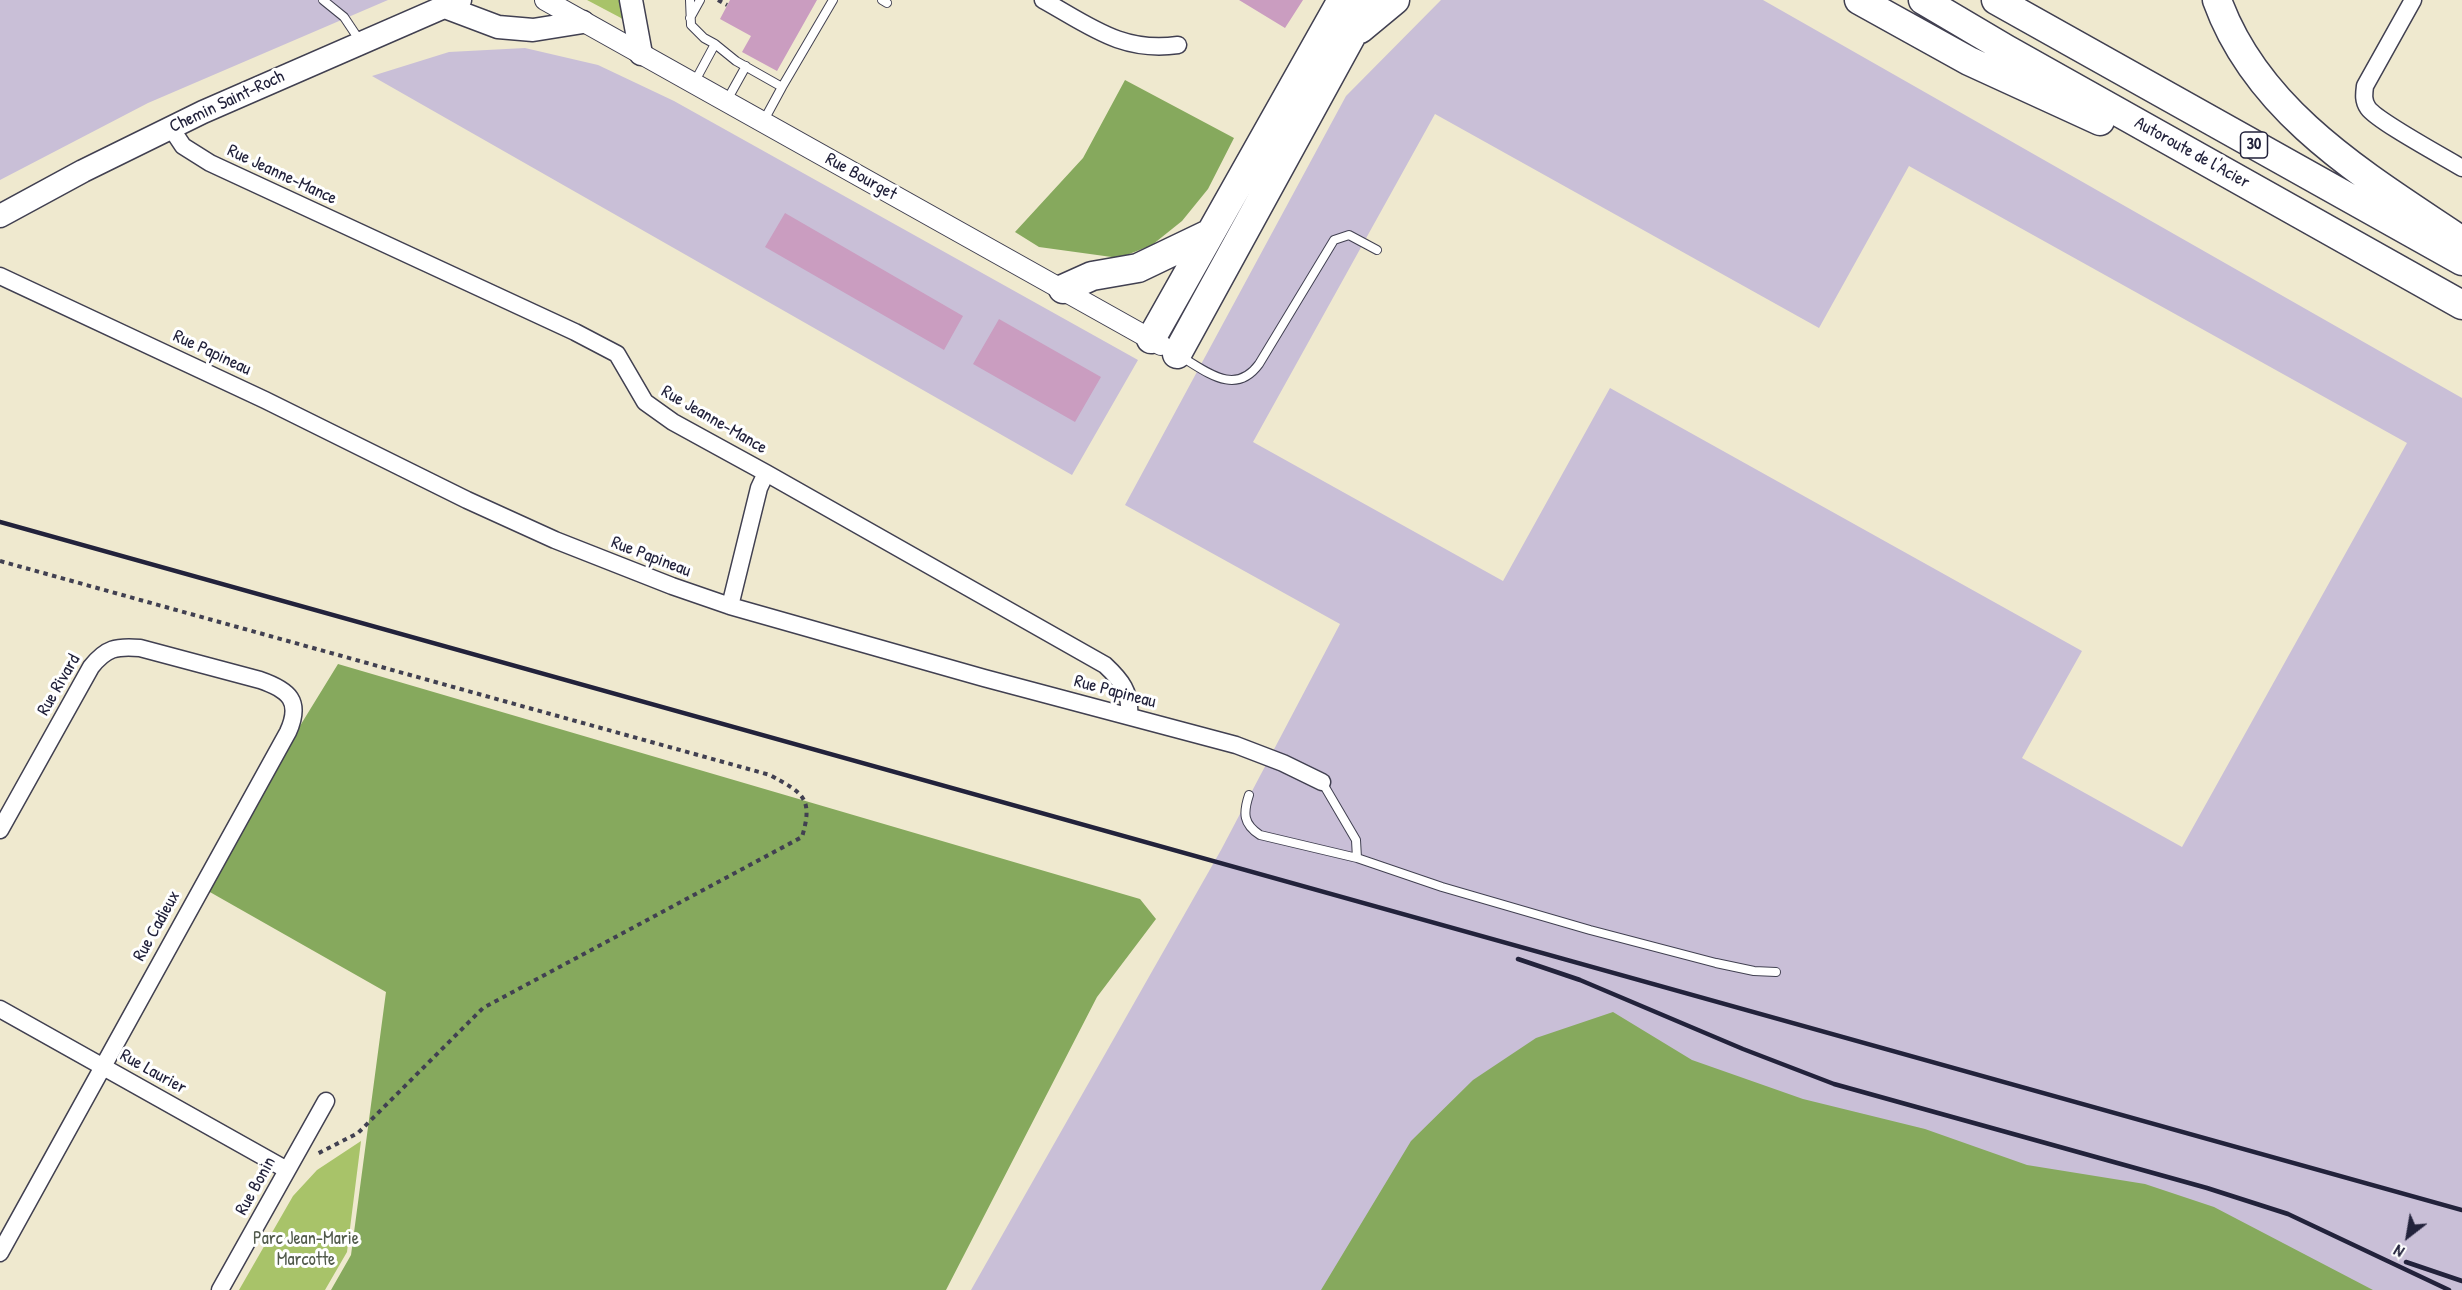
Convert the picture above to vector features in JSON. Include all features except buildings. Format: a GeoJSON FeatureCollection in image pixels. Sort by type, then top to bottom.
{"type":"FeatureCollection","features":[{"type":"Feature","properties":{"kind":"highway"},"geometry":{"type":"LineString","coordinates":[[1151,339],[1342,0]]}},
{"type":"Feature","properties":{"kind":"highway"},"geometry":{"type":"LineString","coordinates":[[1177,354],[1371,0]]}},
{"type":"Feature","properties":{"kind":"highway"},"geometry":{"type":"LineString","coordinates":[[1353,34],[1395,0]]}},
{"type":"Feature","properties":{"kind":"highway"},"geometry":{"type":"LineString","coordinates":[[1859,0],[1969,61],[2282,203]]}},
{"type":"Feature","properties":{"kind":"highway","name":"Autoroute de l'Acier"},"geometry":{"type":"LineString","coordinates":[[1923,0],[2462,304]]}},
{"type":"Feature","properties":{"kind":"highway","name":"Autoroute de l'Acier"},"geometry":{"type":"LineString","coordinates":[[1996,0],[2462,261]]}},
{"type":"Feature","properties":{"kind":"highway"},"geometry":{"type":"LineString","coordinates":[[2217,0],[2244,54],[2281,102],[2303,125],[2339,157],[2462,241]]}},
{"type":"Feature","properties":{"kind":"highway"},"geometry":{"type":"LineString","coordinates":[[1063,289],[1092,276],[1138,268],[1209,234]]}},
{"type":"Feature","properties":{"kind":"main road"},"geometry":{"type":"LineString","coordinates":[[631,0],[641,54]]}},
{"type":"Feature","properties":{"kind":"main road","name":"Chemin Saint-Roch"},"geometry":{"type":"LineString","coordinates":[[0,216],[171,128],[452,3]]}},
{"type":"Feature","properties":{"kind":"main road"},"geometry":{"type":"LineString","coordinates":[[452,3],[498,27],[533,30],[583,22]]}},
{"type":"Feature","properties":{"kind":"street","name":"Rue Bourget"},"geometry":{"type":"LineString","coordinates":[[545,0],[1177,354]]}},
{"type":"Feature","properties":{"kind":"street"},"geometry":{"type":"LineString","coordinates":[[1043,0],[1110,37],[1126,43],[1159,47],[1178,45]]}},
{"type":"Feature","properties":{"kind":"street"},"geometry":{"type":"LineString","coordinates":[[2413,0],[2365,86],[2363,96],[2368,109],[2462,168]]}},
{"type":"Feature","properties":{"kind":"street","name":"Rue Jeanne-Mance"},"geometry":{"type":"LineString","coordinates":[[171,128],[183,146],[210,163],[617,354],[645,402],[656,412],[1105,665],[1125,686],[1130,703],[1129,715]]}},
{"type":"Feature","properties":{"kind":"street"},"geometry":{"type":"LineString","coordinates":[[0,208],[23,203]]}},
{"type":"Feature","properties":{"kind":"street","name":"Rue Papineau"},"geometry":{"type":"LineString","coordinates":[[0,276],[255,395],[486,509],[610,562],[730,606],[984,678],[1236,745],[1322,782]]}},
{"type":"Feature","properties":{"kind":"street"},"geometry":{"type":"LineString","coordinates":[[730,606],[759,488],[766,472]]}},
{"type":"Feature","properties":{"kind":"street","name":"Rue Rivard"},"geometry":{"type":"LineString","coordinates":[[0,830],[91,667],[100,655],[124,646],[140,648],[204,666]]}},
{"type":"Feature","properties":{"kind":"street","name":"Rue Cadieux"},"geometry":{"type":"LineString","coordinates":[[0,1253],[293,721],[294,708],[289,695],[279,687],[204,666]]}},
{"type":"Feature","properties":{"kind":"street","name":"Rue Laurier"},"geometry":{"type":"LineString","coordinates":[[0,1009],[287,1170]]}},
{"type":"Feature","properties":{"kind":"street","name":"Rue Bonin"},"geometry":{"type":"LineString","coordinates":[[220,1290],[326,1101]]}},
{"type":"Feature","properties":{"kind":"lane"},"geometry":{"type":"LineString","coordinates":[[323,0],[344,16],[361,43]]}},
{"type":"Feature","properties":{"kind":"lane"},"geometry":{"type":"LineString","coordinates":[[690,0],[689,19],[696,31],[746,66],[782,87]]}},
{"type":"Feature","properties":{"kind":"lane"},"geometry":{"type":"LineString","coordinates":[[689,19],[700,0]]}},
{"type":"Feature","properties":{"kind":"lane"},"geometry":{"type":"LineString","coordinates":[[763,122],[833,0]]}},
{"type":"Feature","properties":{"kind":"lane"},"geometry":{"type":"LineString","coordinates":[[694,83],[715,44]]}},
{"type":"Feature","properties":{"kind":"lane"},"geometry":{"type":"LineString","coordinates":[[726,102],[746,66]]}},
{"type":"Feature","properties":{"kind":"lane"},"geometry":{"type":"LineString","coordinates":[[1177,354],[1222,379],[1234,381],[1245,378],[1259,364],[1335,240],[1345,235],[1353,236],[1377,250]]}},
{"type":"Feature","properties":{"kind":"lane"},"geometry":{"type":"LineString","coordinates":[[1322,782],[1356,840],[1357,858]]}},
{"type":"Feature","properties":{"kind":"lane"},"geometry":{"type":"LineString","coordinates":[[1249,795],[1245,808],[1245,820],[1250,828],[1260,835],[1357,858],[1442,887],[1590,930],[1716,963],[1755,971],[1776,972]]}},
{"type":"Feature","properties":{"kind":"path"},"geometry":{"type":"LineString","coordinates":[[718,0],[727,5]]}},
{"type":"Feature","properties":{"kind":"path"},"geometry":{"type":"LineString","coordinates":[[0,561],[770,775],[800,791],[809,815],[802,837],[483,1008],[358,1133],[287,1170]]}},
{"type":"Feature","properties":{"kind":"shaded area"},"geometry":{"type":"Polygon","coordinates":[[[0,0],[388,0],[148,103],[0,180],[0,0]]]}},
{"type":"Feature","properties":{"kind":"shaded area"},"geometry":{"type":"Polygon","coordinates":[[[1441,0],[1763,0],[2462,398],[2462,1290],[971,1290],[1221,850],[1340,624],[1125,505],[1346,96],[1441,0]],[[1435,114],[1253,442],[1503,581],[1610,388],[2082,651],[2022,758],[2182,847],[2407,443],[1909,166],[1819,328],[1435,114]]]}},
{"type":"Feature","properties":{"kind":"shaded area"},"geometry":{"type":"Polygon","coordinates":[[[525,48],[598,65],[674,101],[1138,360],[1072,475],[372,76],[449,52],[525,48]]]}},
{"type":"Feature","properties":{"kind":"green space"},"geometry":{"type":"Polygon","coordinates":[[[587,0],[623,0],[623,20],[621,18],[587,0]]]}},
{"type":"Feature","properties":{"kind":"green space"},"geometry":{"type":"Polygon","coordinates":[[[1125,80],[1234,138],[1208,189],[1182,221],[1152,245],[1119,258],[1039,247],[1015,232],[1083,158],[1125,80]]]}},
{"type":"Feature","properties":{"kind":"green space"},"geometry":{"type":"Polygon","coordinates":[[[338,664],[1140,899],[1156,919],[1097,997],[946,1290],[331,1290],[351,1255],[386,992],[201,887],[338,664]]]}},
{"type":"Feature","properties":{"kind":"green space"},"geometry":{"type":"Polygon","coordinates":[[[1613,1012],[1692,1060],[1803,1099],[1925,1129],[2027,1165],[2145,1184],[2214,1207],[2373,1290],[1321,1290],[1411,1141],[1473,1080],[1536,1038],[1613,1012]]]}},
{"type":"Feature","properties":{"kind":"green space","name":"Parc Jean-Marie Marcotte"},"geometry":{"type":"Polygon","coordinates":[[[361,1141],[347,1252],[325,1290],[239,1290],[293,1196],[317,1170],[361,1141]]]}},
{"type":"Feature","properties":{"kind":"railway"},"geometry":{"type":"LineString","coordinates":[[0,522],[2462,1210]]}},
{"type":"Feature","properties":{"kind":"railway"},"geometry":{"type":"LineString","coordinates":[[1518,959],[1580,980],[1743,1049],[1834,1084],[2207,1188],[2288,1214],[2449,1290]]}},
{"type":"Feature","properties":{"kind":"railway"},"geometry":{"type":"LineString","coordinates":[[2406,1262],[2462,1281]]}}]}
